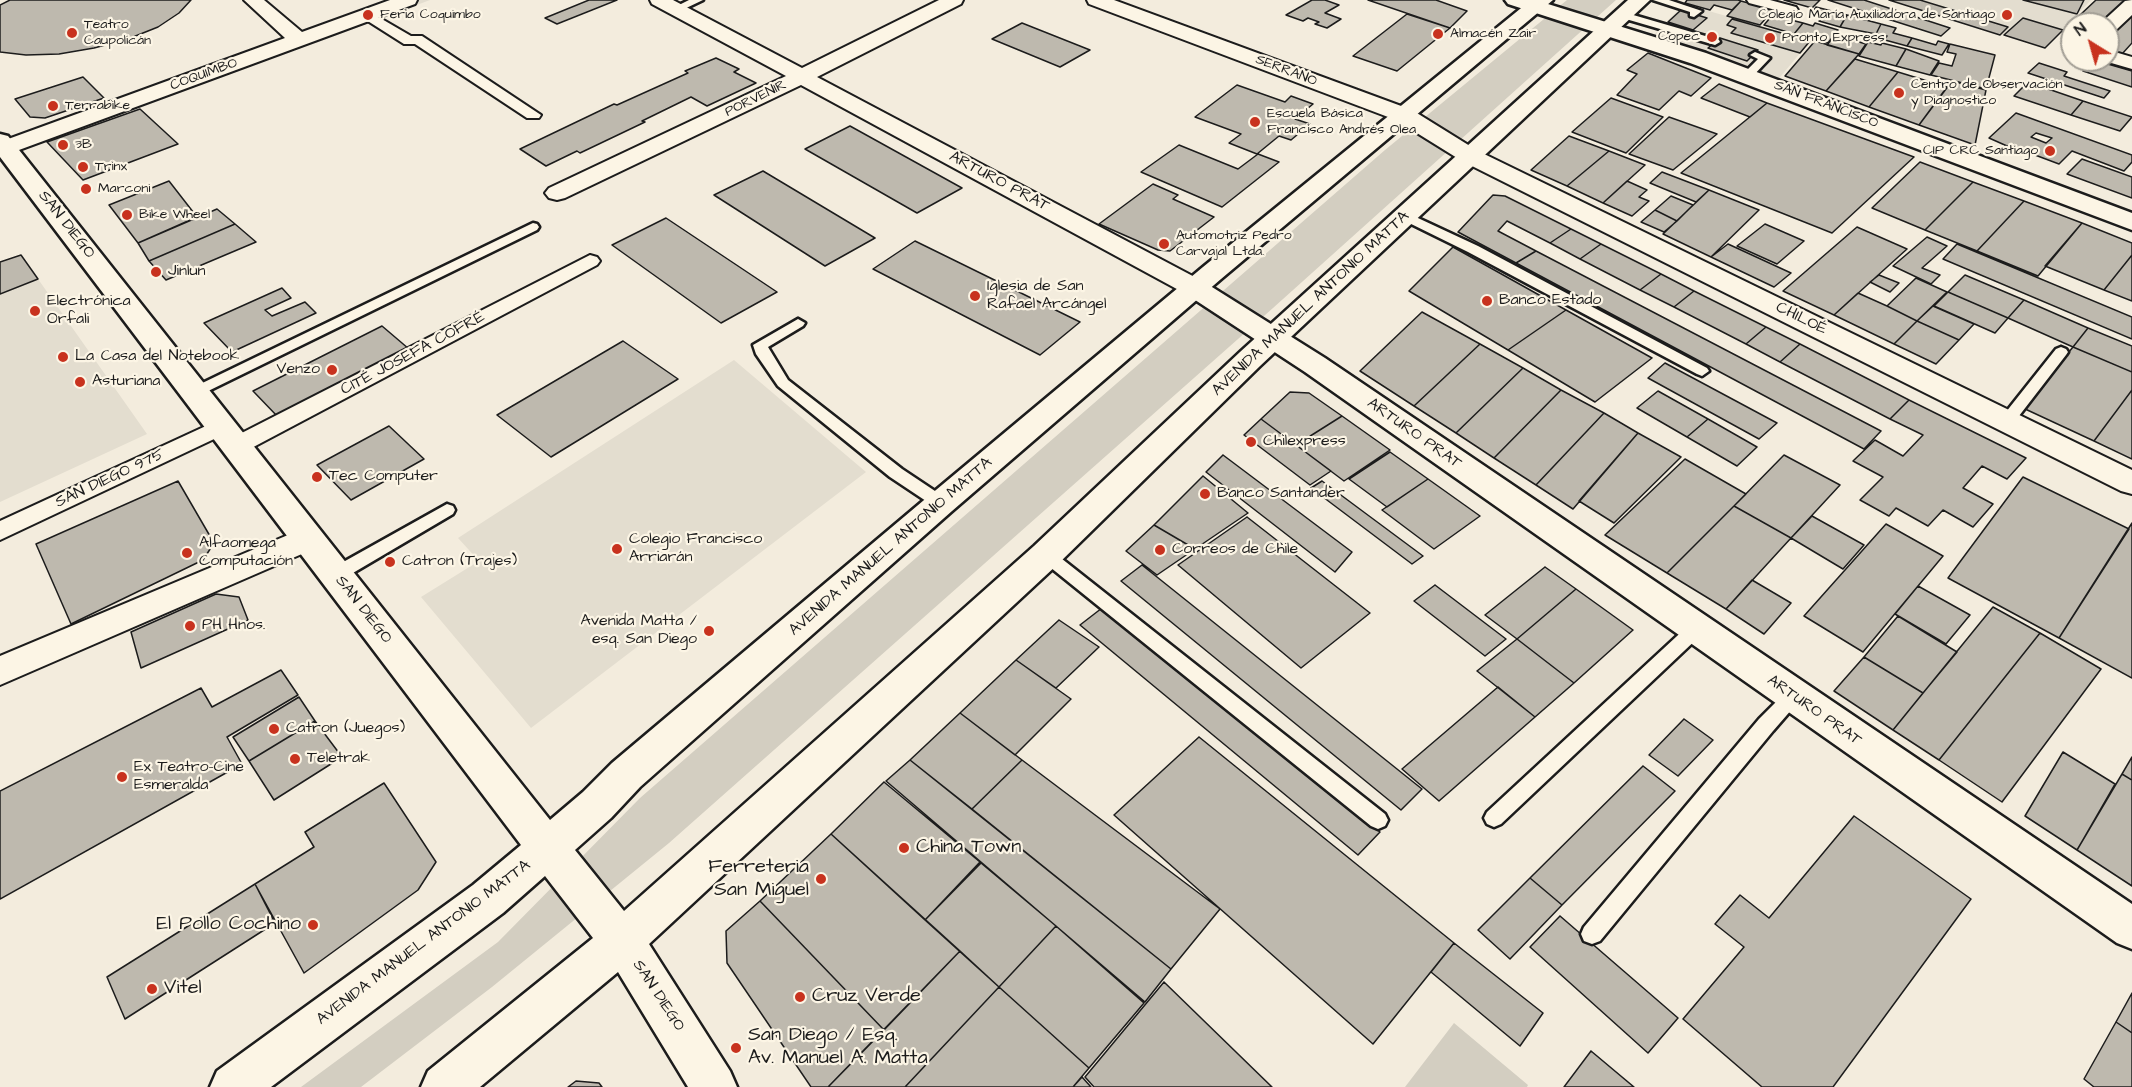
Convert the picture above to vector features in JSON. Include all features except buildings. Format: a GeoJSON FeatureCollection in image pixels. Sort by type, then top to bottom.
{"type":"FeatureCollection","features":[{"type":"Feature","properties":{"kind":"main road","name":"AVENIDA MANUEL ANTONIO MATTA"},"geometry":{"type":"LineString","coordinates":[[444,1087],[561,993],[680,890],[1046,555],[1274,338],[1640,0]]}},
{"type":"Feature","properties":{"kind":"main road","name":"AVENIDA MANUEL ANTONIO MATTA"},"geometry":{"type":"LineString","coordinates":[[233,1087],[488,899],[626,775],[941,503],[1404,115],[1531,2]]}},
{"type":"Feature","properties":{"kind":"main road","name":"SAN FRANCISCO"},"geometry":{"type":"LineString","coordinates":[[1531,2],[1616,21],[1658,44],[1751,65],[2132,222]]}},
{"type":"Feature","properties":{"kind":"main road","name":"SAN DIEGO"},"geometry":{"type":"LineString","coordinates":[[2,146],[621,940],[653,986],[714,1087]]}},
{"type":"Feature","properties":{"kind":"main road","name":"ARTURO PRAT"},"geometry":{"type":"LineString","coordinates":[[1195,288],[1274,338],[2132,929]]}},
{"type":"Feature","properties":{"kind":"street"},"geometry":{"type":"LineString","coordinates":[[253,0],[298,40]]}},
{"type":"Feature","properties":{"kind":"street","name":"PORVENIR"},"geometry":{"type":"LineString","coordinates":[[557,193],[954,0]]}},
{"type":"Feature","properties":{"kind":"street","name":"SERRANO"},"geometry":{"type":"LineString","coordinates":[[1096,0],[1404,115],[1470,156]]}},
{"type":"Feature","properties":{"kind":"street"},"geometry":{"type":"LineString","coordinates":[[1754,0],[1791,10]]}},
{"type":"Feature","properties":{"kind":"street","name":"ARTURO PRAT"},"geometry":{"type":"LineString","coordinates":[[667,4],[1195,288]]}},
{"type":"Feature","properties":{"kind":"street"},"geometry":{"type":"LineString","coordinates":[[2120,16],[2132,5]]}},
{"type":"Feature","properties":{"kind":"street"},"geometry":{"type":"LineString","coordinates":[[386,6],[410,42],[417,39],[533,115]]}},
{"type":"Feature","properties":{"kind":"street","name":"COQUIMBO"},"geometry":{"type":"LineString","coordinates":[[2,146],[298,40],[386,6]]}},
{"type":"Feature","properties":{"kind":"street","name":"CHILOÉ"},"geometry":{"type":"LineString","coordinates":[[1470,156],[2132,483]]}},
{"type":"Feature","properties":{"kind":"street","name":"CITÉ JOSEFA COFRÉ"},"geometry":{"type":"LineString","coordinates":[[229,436],[590,261]]}},
{"type":"Feature","properties":{"kind":"street","name":"SAN DIEGO 975"},"geometry":{"type":"LineString","coordinates":[[0,531],[229,436]]}},
{"type":"Feature","properties":{"kind":"street"},"geometry":{"type":"LineString","coordinates":[[0,671],[307,539]]}},
{"type":"Feature","properties":{"kind":"lane"},"geometry":{"type":"LineString","coordinates":[[667,4],[698,0]]}},
{"type":"Feature","properties":{"kind":"lane"},"geometry":{"type":"LineString","coordinates":[[1658,0],[1697,11],[1694,14]]}},
{"type":"Feature","properties":{"kind":"lane"},"geometry":{"type":"LineString","coordinates":[[1616,21],[1679,29],[1712,41],[1658,44]]}},
{"type":"Feature","properties":{"kind":"lane"},"geometry":{"type":"LineString","coordinates":[[1405,216],[1473,249],[1702,371]]}},
{"type":"Feature","properties":{"kind":"lane"},"geometry":{"type":"LineString","coordinates":[[195,392],[533,227]]}},
{"type":"Feature","properties":{"kind":"lane"},"geometry":{"type":"LineString","coordinates":[[798,323],[760,345],[763,354],[783,383],[896,472],[941,503]]}},
{"type":"Feature","properties":{"kind":"lane"},"geometry":{"type":"LineString","coordinates":[[2007,421],[2061,352]]}},
{"type":"Feature","properties":{"kind":"lane"},"geometry":{"type":"LineString","coordinates":[[335,575],[447,510]]}},
{"type":"Feature","properties":{"kind":"lane"},"geometry":{"type":"LineString","coordinates":[[1046,555],[1378,820]]}},
{"type":"Feature","properties":{"kind":"lane"},"geometry":{"type":"LineString","coordinates":[[1494,818],[1696,629]]}},
{"type":"Feature","properties":{"kind":"lane"},"geometry":{"type":"LineString","coordinates":[[1592,934],[1758,734],[1793,696]]}},
{"type":"Feature","properties":{"kind":"shaded area","name":"Feria Coquimbo"},"geometry":{"type":"Polygon","coordinates":[[[383,0],[430,0],[316,43],[304,29],[383,0]]]}},
{"type":"Feature","properties":{"kind":"shaded area"},"geometry":{"type":"Polygon","coordinates":[[[1567,0],[1616,0],[1273,308],[669,843],[492,987],[361,1087],[301,1087],[498,942],[640,798],[1385,150],[1567,0]]]}},
{"type":"Feature","properties":{"kind":"shaded area","name":"Colegio María Auxiliadora de Santiago"},"geometry":{"type":"Polygon","coordinates":[[[1889,0],[2091,0],[2080,12],[2060,12],[2060,32],[2045,48],[1889,0]]]}},
{"type":"Feature","properties":{"kind":"shaded area"},"geometry":{"type":"Polygon","coordinates":[[[1684,4],[1811,40],[1776,82],[1652,37],[1684,4]]]}},
{"type":"Feature","properties":{"kind":"shaded area"},"geometry":{"type":"Polygon","coordinates":[[[38,279],[147,434],[0,502],[0,294],[38,279]]]}},
{"type":"Feature","properties":{"kind":"shaded area","name":"Colegio Francisco Arriarán"},"geometry":{"type":"Polygon","coordinates":[[[734,360],[866,472],[531,728],[421,597],[479,561],[458,538],[734,360]]]}},
{"type":"Feature","properties":{"kind":"shaded area"},"geometry":{"type":"Polygon","coordinates":[[[1454,1023],[1528,1085],[1527,1087],[1405,1087],[1454,1023]]]}},
{"type":"Feature","properties":{"kind":"place","name":"Feria Coquimbo"},"geometry":{"type":"Point","coordinates":[368,15]}},
{"type":"Feature","properties":{"kind":"place","name":"Colegio María Auxiliadora de Santiago"},"geometry":{"type":"Point","coordinates":[2007,15]}},
{"type":"Feature","properties":{"kind":"place","name":"Teatro Caupolicán"},"geometry":{"type":"Point","coordinates":[72,33]}},
{"type":"Feature","properties":{"kind":"place","name":"Almacén Zair"},"geometry":{"type":"Point","coordinates":[1438,34]}},
{"type":"Feature","properties":{"kind":"place","name":"Copec"},"geometry":{"type":"Point","coordinates":[1712,37]}},
{"type":"Feature","properties":{"kind":"place","name":"Pronto Express"},"geometry":{"type":"Point","coordinates":[1770,38]}},
{"type":"Feature","properties":{"kind":"place","name":"Centro de Observación y Diagnostico"},"geometry":{"type":"Point","coordinates":[1899,93]}},
{"type":"Feature","properties":{"kind":"place","name":"Terrabike"},"geometry":{"type":"Point","coordinates":[53,106]}},
{"type":"Feature","properties":{"kind":"place","name":"Escuela Básica Francisco Andrés Olea"},"geometry":{"type":"Point","coordinates":[1255,122]}},
{"type":"Feature","properties":{"kind":"place","name":"3B"},"geometry":{"type":"Point","coordinates":[63,145]}},
{"type":"Feature","properties":{"kind":"place","name":"CIP CRC Santiago"},"geometry":{"type":"Point","coordinates":[2050,151]}},
{"type":"Feature","properties":{"kind":"place","name":"Trinx"},"geometry":{"type":"Point","coordinates":[83,167]}},
{"type":"Feature","properties":{"kind":"place","name":"Marconi"},"geometry":{"type":"Point","coordinates":[86,189]}},
{"type":"Feature","properties":{"kind":"place","name":"Bike Wheel"},"geometry":{"type":"Point","coordinates":[127,215]}},
{"type":"Feature","properties":{"kind":"place","name":"Automotriz Pedro Carvajal Ltda."},"geometry":{"type":"Point","coordinates":[1164,244]}},
{"type":"Feature","properties":{"kind":"place","name":"Jinlun"},"geometry":{"type":"Point","coordinates":[156,272]}},
{"type":"Feature","properties":{"kind":"place","name":"Iglesia de San Rafael Arcángel"},"geometry":{"type":"Point","coordinates":[975,296]}},
{"type":"Feature","properties":{"kind":"place","name":"Banco Estado"},"geometry":{"type":"Point","coordinates":[1487,301]}},
{"type":"Feature","properties":{"kind":"place","name":"Electrónica Orfali"},"geometry":{"type":"Point","coordinates":[35,311]}},
{"type":"Feature","properties":{"kind":"place","name":"La Casa del Notebook"},"geometry":{"type":"Point","coordinates":[63,357]}},
{"type":"Feature","properties":{"kind":"place","name":"Venzo"},"geometry":{"type":"Point","coordinates":[332,370]}},
{"type":"Feature","properties":{"kind":"place","name":"Asturiana"},"geometry":{"type":"Point","coordinates":[80,382]}},
{"type":"Feature","properties":{"kind":"place","name":"Chilexpress"},"geometry":{"type":"Point","coordinates":[1251,442]}},
{"type":"Feature","properties":{"kind":"place","name":"Tec Computer"},"geometry":{"type":"Point","coordinates":[317,477]}},
{"type":"Feature","properties":{"kind":"place","name":"Banco Santander"},"geometry":{"type":"Point","coordinates":[1205,494]}},
{"type":"Feature","properties":{"kind":"place","name":"Colegio Francisco Arriarán"},"geometry":{"type":"Point","coordinates":[617,549]}},
{"type":"Feature","properties":{"kind":"place","name":"Correos de Chile"},"geometry":{"type":"Point","coordinates":[1160,550]}},
{"type":"Feature","properties":{"kind":"place","name":"Alfaomega Computación"},"geometry":{"type":"Point","coordinates":[187,553]}},
{"type":"Feature","properties":{"kind":"place","name":"Catron (Trajes)"},"geometry":{"type":"Point","coordinates":[390,562]}},
{"type":"Feature","properties":{"kind":"place","name":"PH Hnos."},"geometry":{"type":"Point","coordinates":[190,626]}},
{"type":"Feature","properties":{"kind":"place","name":"Avenida Matta / esq. San Diego"},"geometry":{"type":"Point","coordinates":[709,631]}},
{"type":"Feature","properties":{"kind":"place","name":"Catron (Juegos)"},"geometry":{"type":"Point","coordinates":[274,729]}},
{"type":"Feature","properties":{"kind":"place","name":"Teletrak"},"geometry":{"type":"Point","coordinates":[295,759]}},
{"type":"Feature","properties":{"kind":"place","name":"Ex Teatro-Cine Esmeralda"},"geometry":{"type":"Point","coordinates":[122,777]}},
{"type":"Feature","properties":{"kind":"place","name":"China Town"},"geometry":{"type":"Point","coordinates":[904,848]}},
{"type":"Feature","properties":{"kind":"place","name":"Ferreteria San Miguel"},"geometry":{"type":"Point","coordinates":[821,879]}},
{"type":"Feature","properties":{"kind":"place","name":"El Pollo Cochino"},"geometry":{"type":"Point","coordinates":[313,925]}},
{"type":"Feature","properties":{"kind":"place","name":"Vitel"},"geometry":{"type":"Point","coordinates":[152,989]}},
{"type":"Feature","properties":{"kind":"place","name":"Cruz Verde"},"geometry":{"type":"Point","coordinates":[800,997]}},
{"type":"Feature","properties":{"kind":"place","name":"San Diego / Esq. Av. Manuel A. Matta"},"geometry":{"type":"Point","coordinates":[736,1048]}}]}
